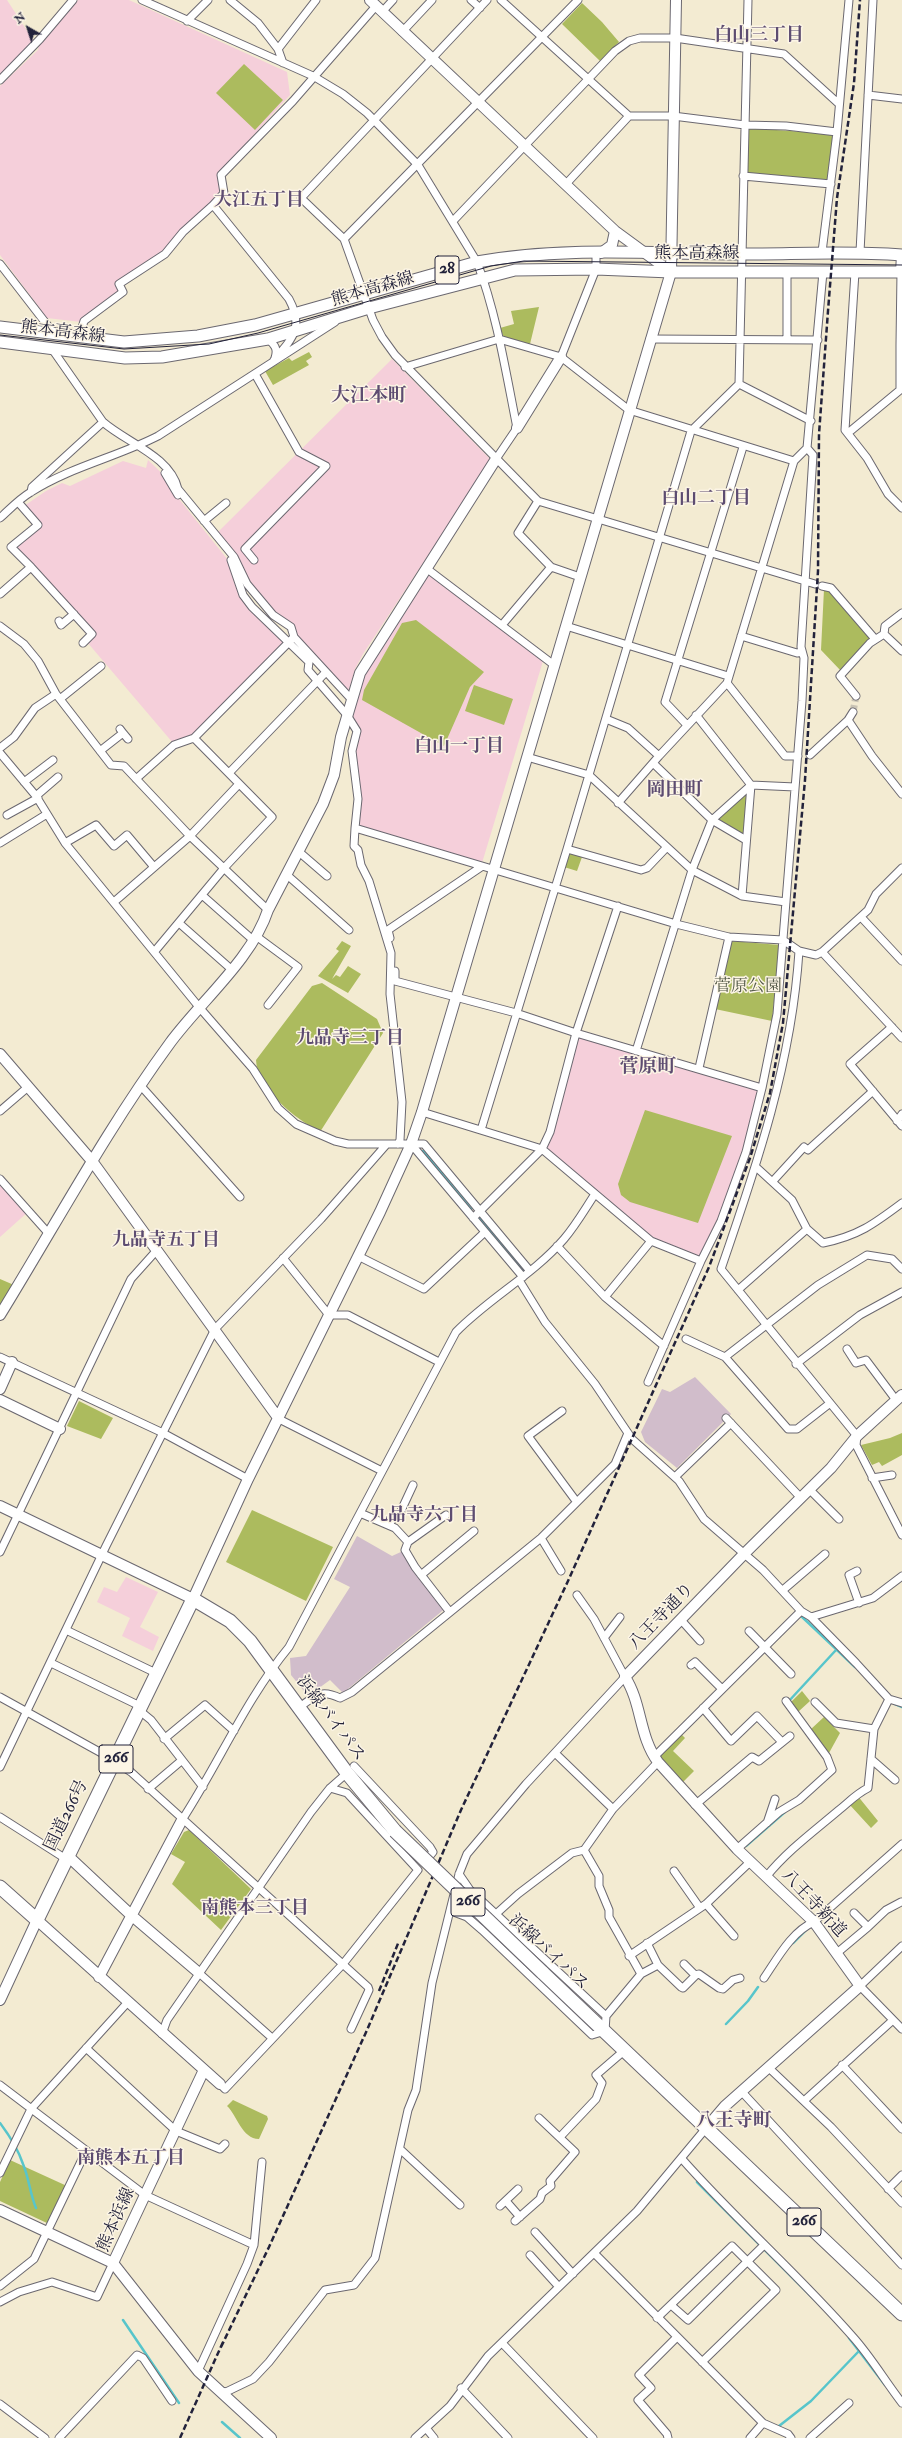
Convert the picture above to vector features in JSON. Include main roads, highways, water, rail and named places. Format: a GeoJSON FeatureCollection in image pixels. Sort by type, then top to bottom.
{"type":"FeatureCollection","features":[{"type":"Feature","properties":{"kind":"highway","name":"浜線バイパス"},"geometry":{"type":"LineString","coordinates":[[193,1598],[230,1621],[250,1641],[298,1708],[351,1770],[395,1831],[707,2127],[842,2260],[902,2314]]}},
{"type":"Feature","properties":{"kind":"highway","name":"国道266号"},"geometry":{"type":"LineString","coordinates":[[0,1887],[37,1920],[158,1674],[193,1598]]}},
{"type":"Feature","properties":{"kind":"main road","name":"熊本高森線"},"geometry":{"type":"LineString","coordinates":[[0,327],[56,336],[124,342],[162,340],[255,325],[477,262],[507,256],[644,252],[743,254],[860,252],[902,255]]}},
{"type":"Feature","properties":{"kind":"main road","name":"熊本高森線"},"geometry":{"type":"LineString","coordinates":[[0,342],[125,358],[162,357],[268,339],[369,308],[515,270],[596,268],[671,272],[901,272]]}},
{"type":"Feature","properties":{"kind":"waterway"},"geometry":{"type":"LineString","coordinates":[[423,1151],[471,1209]]}},
{"type":"Feature","properties":{"kind":"waterway"},"geometry":{"type":"LineString","coordinates":[[480,1219],[524,1272]]}},
{"type":"Feature","properties":{"kind":"waterway"},"geometry":{"type":"LineString","coordinates":[[800,1615],[855,1667]]}},
{"type":"Feature","properties":{"kind":"waterway"},"geometry":{"type":"LineString","coordinates":[[788,1702],[836,1650]]}},
{"type":"Feature","properties":{"kind":"waterway"},"geometry":{"type":"LineString","coordinates":[[895,1704],[902,1707]]}},
{"type":"Feature","properties":{"kind":"waterway"},"geometry":{"type":"LineString","coordinates":[[746,1846],[785,1812]]}},
{"type":"Feature","properties":{"kind":"waterway"},"geometry":{"type":"LineString","coordinates":[[793,1943],[807,1929]]}},
{"type":"Feature","properties":{"kind":"waterway"},"geometry":{"type":"LineString","coordinates":[[726,2024],[748,2001],[758,1987]]}},
{"type":"Feature","properties":{"kind":"waterway"},"geometry":{"type":"LineString","coordinates":[[0,2123],[7,2132],[21,2158],[36,2208]]}},
{"type":"Feature","properties":{"kind":"waterway"},"geometry":{"type":"LineString","coordinates":[[697,2182],[818,2303]]}},
{"type":"Feature","properties":{"kind":"waterway"},"geometry":{"type":"LineString","coordinates":[[123,2320],[179,2403]]}},
{"type":"Feature","properties":{"kind":"waterway"},"geometry":{"type":"LineString","coordinates":[[849,2338],[885,2385]]}},
{"type":"Feature","properties":{"kind":"waterway"},"geometry":{"type":"LineString","coordinates":[[779,2426],[811,2401],[859,2351]]}},
{"type":"Feature","properties":{"kind":"waterway"},"geometry":{"type":"LineString","coordinates":[[222,2422],[240,2438]]}},
{"type":"Feature","properties":{"kind":"tunnel"},"geometry":{"type":"LineString","coordinates":[[853,712],[856,696]]}},
{"type":"Feature","properties":{"kind":"tram line"},"geometry":{"type":"LineString","coordinates":[[0,335],[124,349],[209,344],[258,333],[491,266],[524,261],[902,265]]}},
{"type":"Feature","properties":{"kind":"railway"},"geometry":{"type":"LineString","coordinates":[[221,2347],[269,2247],[367,2030],[461,1810],[568,1581],[709,1267],[750,1158],[770,1093],[783,1023],[805,780],[818,571],[819,434],[837,198],[854,83],[860,0]]}},
{"type":"Feature","properties":{"kind":"railway"},"geometry":{"type":"LineString","coordinates":[[379,1991],[399,1941]]}},
{"type":"Feature","properties":{"kind":"railway"},"geometry":{"type":"LineString","coordinates":[[180,2438],[223,2342]]}},
{"type":"Feature","properties":{"kind":"district","name":"白山三丁目"},"geometry":{"type":"Point","coordinates":[759,36]}},
{"type":"Feature","properties":{"kind":"district","name":"大江五丁目"},"geometry":{"type":"Point","coordinates":[259,201]}},
{"type":"Feature","properties":{"kind":"district","name":"大江本町"},"geometry":{"type":"Point","coordinates":[369,397]}},
{"type":"Feature","properties":{"kind":"district","name":"白山二丁目"},"geometry":{"type":"Point","coordinates":[706,499]}},
{"type":"Feature","properties":{"kind":"district","name":"白山一丁目"},"geometry":{"type":"Point","coordinates":[459,747]}},
{"type":"Feature","properties":{"kind":"district","name":"岡田町"},"geometry":{"type":"Point","coordinates":[675,791]}},
{"type":"Feature","properties":{"kind":"district","name":"九品寺三丁目"},"geometry":{"type":"Point","coordinates":[350,1039]}},
{"type":"Feature","properties":{"kind":"district","name":"菅原町"},"geometry":{"type":"Point","coordinates":[648,1068]}},
{"type":"Feature","properties":{"kind":"district","name":"九品寺五丁目"},"geometry":{"type":"Point","coordinates":[166,1241]}},
{"type":"Feature","properties":{"kind":"district","name":"九品寺六丁目"},"geometry":{"type":"Point","coordinates":[424,1516]}},
{"type":"Feature","properties":{"kind":"district","name":"南熊本三丁目"},"geometry":{"type":"Point","coordinates":[255,1909]}},
{"type":"Feature","properties":{"kind":"district","name":"八王寺町"},"geometry":{"type":"Point","coordinates":[734,2122]}},
{"type":"Feature","properties":{"kind":"district","name":"南熊本五丁目"},"geometry":{"type":"Point","coordinates":[131,2159]}},
{"type":"Feature","properties":{"kind":"park label","name":"菅原公園"},"geometry":{"type":"Point","coordinates":[748,987]}}]}
